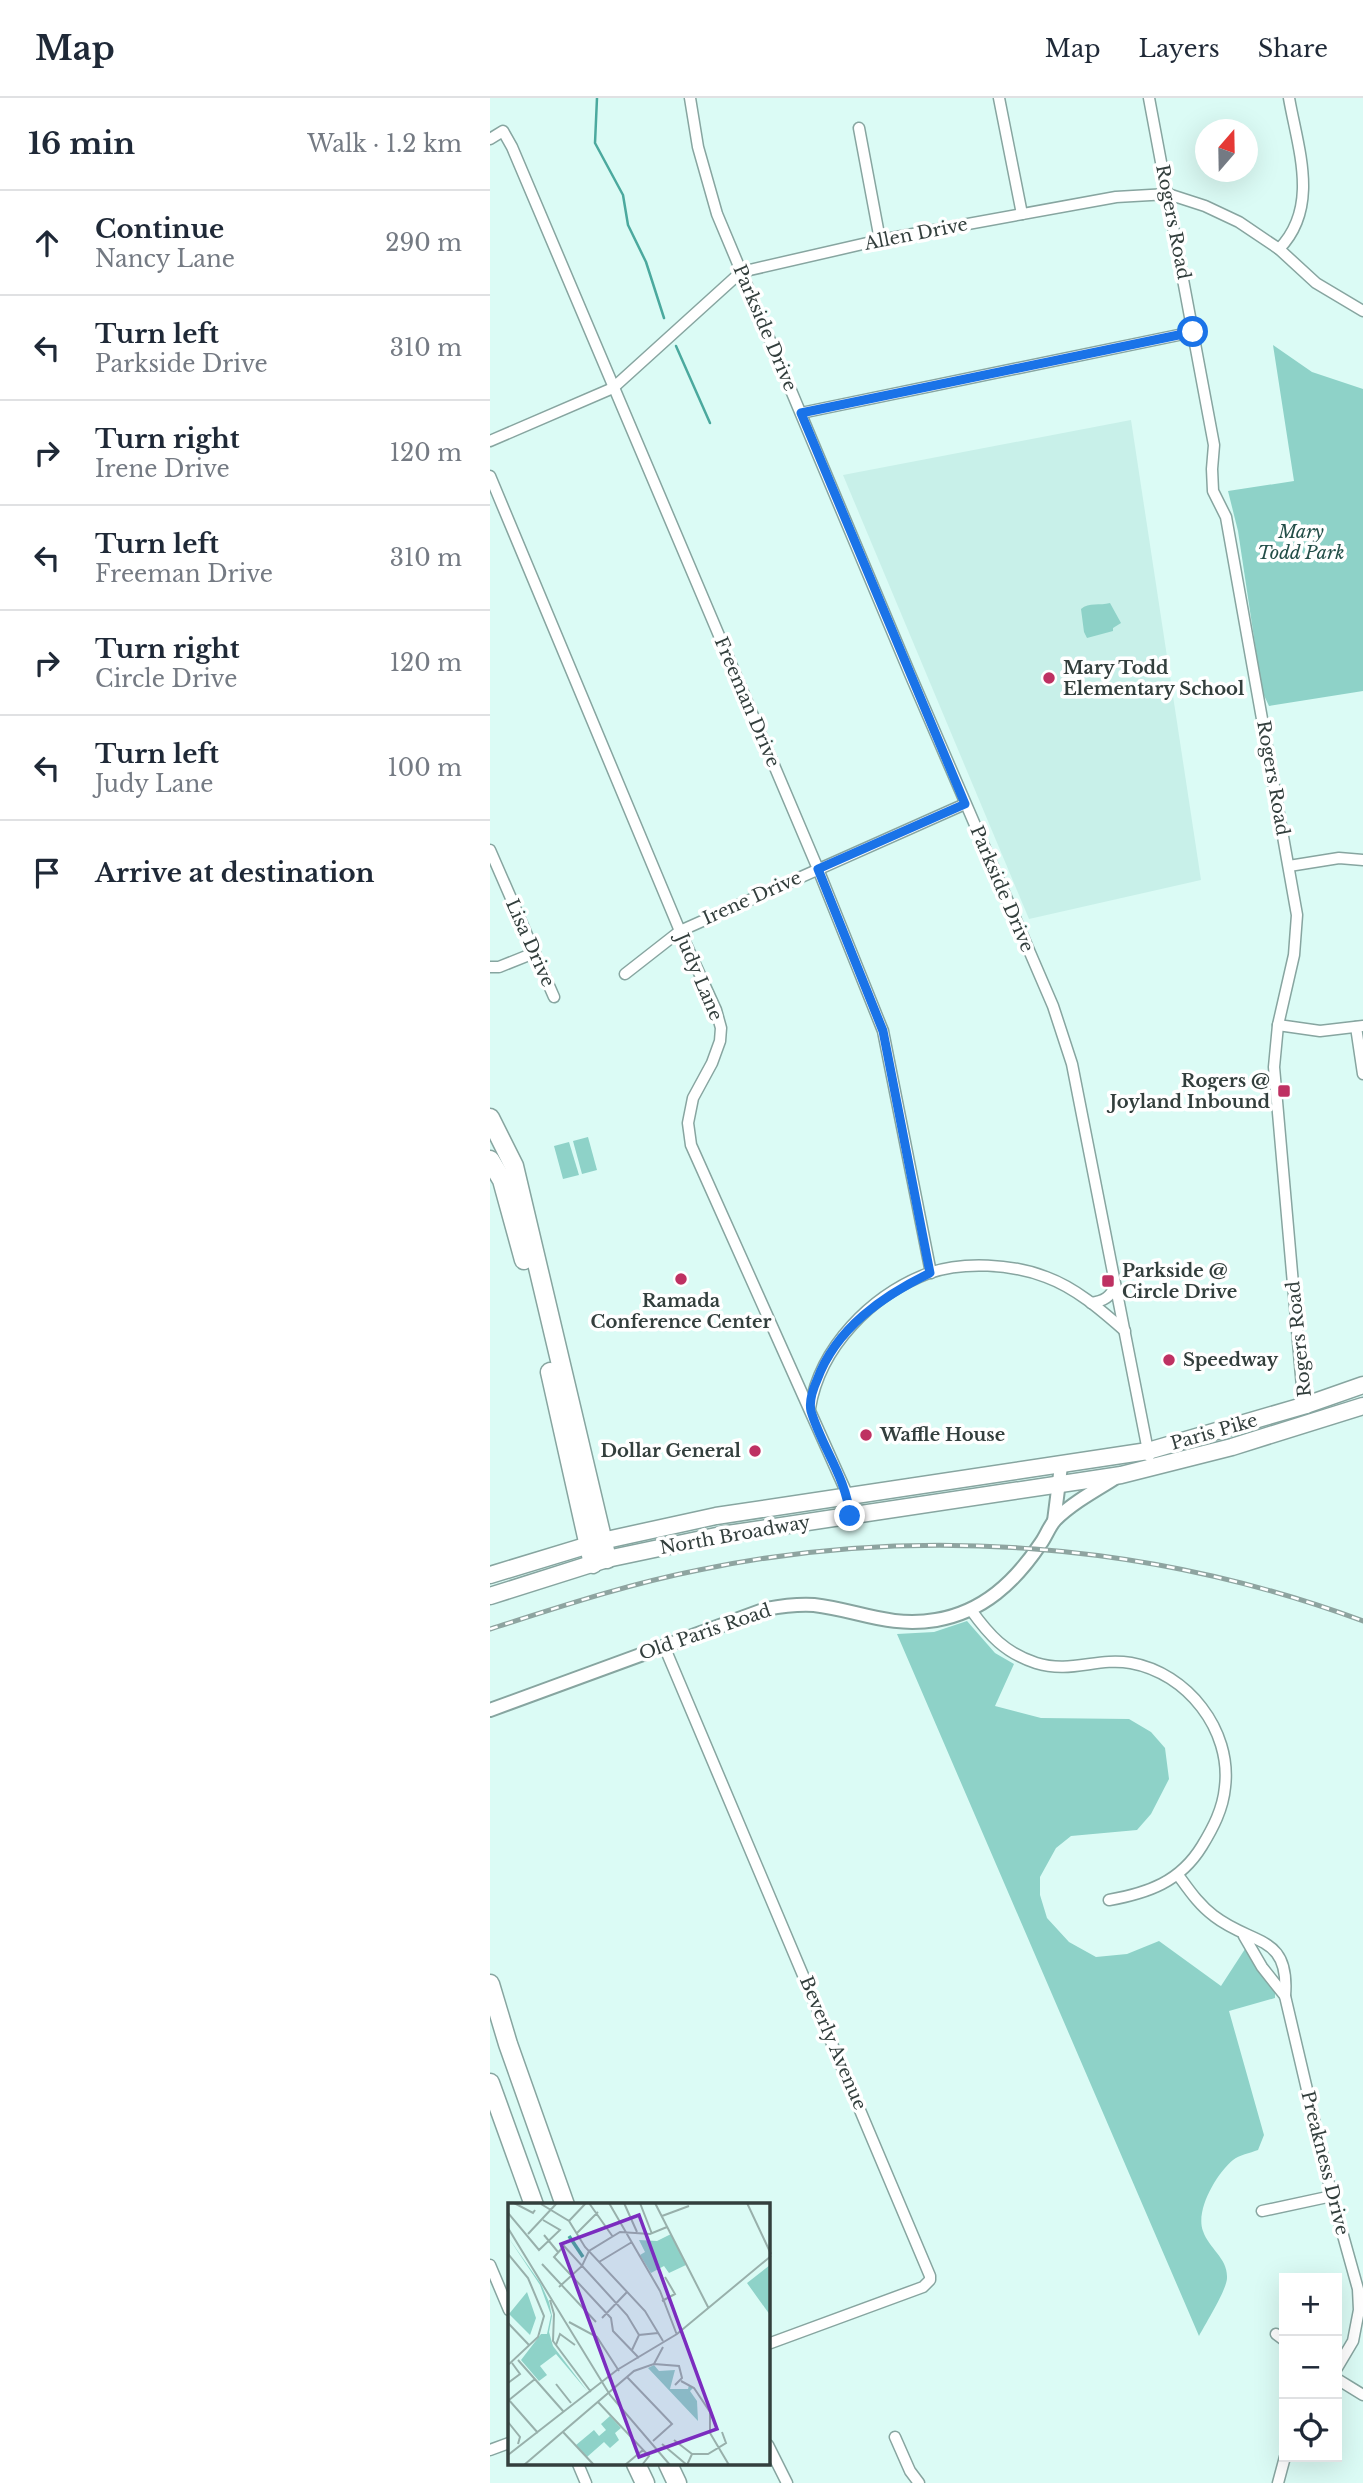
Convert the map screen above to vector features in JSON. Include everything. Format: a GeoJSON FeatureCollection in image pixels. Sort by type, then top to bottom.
{"type":"FeatureCollection","features":[{"type":"Feature","properties":{"kind":"highway"},"geometry":{"type":"LineString","coordinates":[[490,1118],[514,1166],[600,1561]]}},
{"type":"Feature","properties":{"kind":"highway"},"geometry":{"type":"LineString","coordinates":[[490,1160],[502,1180],[509,1203],[596,1542]]}},
{"type":"Feature","properties":{"kind":"highway","name":"Paris Pike"},"geometry":{"type":"LineString","coordinates":[[1149,1459],[1363,1385]]}},
{"type":"Feature","properties":{"kind":"highway","name":"Paris Pike"},"geometry":{"type":"LineString","coordinates":[[1061,1466],[1149,1459],[1232,1447],[1363,1405]]}},
{"type":"Feature","properties":{"kind":"highway","name":"North Broadway"},"geometry":{"type":"LineString","coordinates":[[490,1596],[600,1561],[721,1535],[1121,1475],[1149,1459]]}},
{"type":"Feature","properties":{"kind":"highway","name":"North Broadway"},"geometry":{"type":"LineString","coordinates":[[490,1576],[596,1542],[716,1516],[1061,1466]]}},
{"type":"Feature","properties":{"kind":"highway"},"geometry":{"type":"LineString","coordinates":[[490,1984],[512,2057],[564,2203]]}},
{"type":"Feature","properties":{"kind":"highway"},"geometry":{"type":"LineString","coordinates":[[490,2083],[533,2203]]}},
{"type":"Feature","properties":{"kind":"highway"},"geometry":{"type":"LineString","coordinates":[[637,2466],[645,2483]]}},
{"type":"Feature","properties":{"kind":"highway"},"geometry":{"type":"LineString","coordinates":[[669,2466],[677,2483]]}},
{"type":"Feature","properties":{"kind":"street","name":"Parkside Drive"},"geometry":{"type":"LineString","coordinates":[[690,98],[703,167],[741,272],[1053,1006],[1072,1064],[1149,1459]]}},
{"type":"Feature","properties":{"kind":"street"},"geometry":{"type":"LineString","coordinates":[[999,98],[1022,214]]}},
{"type":"Feature","properties":{"kind":"street","name":"Rogers Road"},"geometry":{"type":"LineString","coordinates":[[1149,98],[1214,445],[1213,491],[1226,517],[1298,925],[1278,1025],[1274,1067],[1302,1387],[1312,1422]]}},
{"type":"Feature","properties":{"kind":"street"},"geometry":{"type":"LineString","coordinates":[[1279,249],[1290,237],[1303,207],[1302,176],[1289,98]]}},
{"type":"Feature","properties":{"kind":"street"},"geometry":{"type":"LineString","coordinates":[[859,128],[880,240]]}},
{"type":"Feature","properties":{"kind":"street","name":"Freeman Drive"},"geometry":{"type":"LineString","coordinates":[[490,139],[503,131],[512,147],[818,869],[883,1031],[930,1273]]}},
{"type":"Feature","properties":{"kind":"street","name":"Allen Drive"},"geometry":{"type":"LineString","coordinates":[[490,441],[613,388],[741,272],[880,240],[1116,197],[1168,194],[1228,216],[1279,249],[1316,283],[1363,311]]}},
{"type":"Feature","properties":{"kind":"street"},"geometry":{"type":"LineString","coordinates":[[801,413],[1193,332]]}},
{"type":"Feature","properties":{"kind":"street","name":"Judy Lane"},"geometry":{"type":"LineString","coordinates":[[490,476],[716,1010],[721,1028],[720,1041],[712,1063],[693,1098],[688,1123],[691,1145],[848,1496],[850,1516]]}},
{"type":"Feature","properties":{"kind":"street","name":"Irene Drive"},"geometry":{"type":"LineString","coordinates":[[625,974],[680,930],[965,804]]}},
{"type":"Feature","properties":{"kind":"street","name":"Lisa Drive"},"geometry":{"type":"LineString","coordinates":[[490,850],[554,997]]}},
{"type":"Feature","properties":{"kind":"street"},"geometry":{"type":"LineString","coordinates":[[1289,866],[1339,858],[1363,860]]}},
{"type":"Feature","properties":{"kind":"street"},"geometry":{"type":"LineString","coordinates":[[490,967],[499,967],[534,953]]}},
{"type":"Feature","properties":{"kind":"street"},"geometry":{"type":"LineString","coordinates":[[1278,1025],[1320,1031],[1360,1026],[1363,1074]]}},
{"type":"Feature","properties":{"kind":"street"},"geometry":{"type":"LineString","coordinates":[[810,1408],[821,1368],[838,1342],[884,1298],[930,1273],[975,1266],[1030,1272],[1063,1285],[1091,1303],[1125,1331]]}},
{"type":"Feature","properties":{"kind":"street"},"geometry":{"type":"LineString","coordinates":[[1091,1303],[1107,1299],[1115,1284]]}},
{"type":"Feature","properties":{"kind":"street","name":"Old Paris Road"},"geometry":{"type":"LineString","coordinates":[[490,1710],[747,1614],[788,1605],[835,1608],[879,1620],[904,1623],[936,1620],[971,1610],[990,1599],[1016,1576],[1042,1543],[1054,1521],[1063,1484],[1061,1466]]}},
{"type":"Feature","properties":{"kind":"street"},"geometry":{"type":"LineString","coordinates":[[1069,1510],[1090,1493],[1121,1475]]}},
{"type":"Feature","properties":{"kind":"street","name":"Old Paris Road"},"geometry":{"type":"LineString","coordinates":[[1054,1521],[1069,1510],[1071,1496],[1063,1484]]}},
{"type":"Feature","properties":{"kind":"street"},"geometry":{"type":"LineString","coordinates":[[1032,1489],[1050,1503],[1054,1521]]}},
{"type":"Feature","properties":{"kind":"street"},"geometry":{"type":"LineString","coordinates":[[971,1610],[997,1643],[1021,1657],[1050,1667],[1067,1668],[1111,1661],[1145,1667],[1170,1678],[1201,1706],[1214,1730],[1223,1752],[1225,1788],[1212,1830],[1195,1858],[1178,1875],[1152,1890],[1109,1900]]}},
{"type":"Feature","properties":{"kind":"street","name":"Beverly Avenue"},"geometry":{"type":"LineString","coordinates":[[664,1646],[930,2276],[930,2280],[923,2287],[770,2343]]}},
{"type":"Feature","properties":{"kind":"street","name":"Preakness Drive"},"geometry":{"type":"LineString","coordinates":[[1178,1875],[1198,1902],[1213,1916],[1244,1935],[1265,1942],[1276,1951],[1287,1972],[1285,1996],[1332,2196],[1358,2289],[1358,2320],[1353,2341],[1342,2360]]}},
{"type":"Feature","properties":{"kind":"street","name":"Preakness Drive"},"geometry":{"type":"LineString","coordinates":[[1244,1935],[1262,1967],[1285,1996]]}},
{"type":"Feature","properties":{"kind":"street"},"geometry":{"type":"LineString","coordinates":[[1262,2211],[1332,2196]]}},
{"type":"Feature","properties":{"kind":"street"},"geometry":{"type":"LineString","coordinates":[[490,2265],[495,2289],[508,2308]]}},
{"type":"Feature","properties":{"kind":"street"},"geometry":{"type":"LineString","coordinates":[[1342,2382],[1363,2395]]}},
{"type":"Feature","properties":{"kind":"street"},"geometry":{"type":"LineString","coordinates":[[895,2437],[910,2471],[919,2483]]}},
{"type":"Feature","properties":{"kind":"street"},"geometry":{"type":"LineString","coordinates":[[490,2450],[508,2443]]}},
{"type":"Feature","properties":{"kind":"street"},"geometry":{"type":"LineString","coordinates":[[770,2449],[787,2483]]}},
{"type":"Feature","properties":{"kind":"street"},"geometry":{"type":"LineString","coordinates":[[1279,2483],[1284,2462]]}},
{"type":"Feature","properties":{"kind":"street"},"geometry":{"type":"LineString","coordinates":[[579,2466],[586,2483]]}},
{"type":"Feature","properties":{"kind":"shaded area","name":"Mary Todd Elementary School"},"geometry":{"type":"Polygon","coordinates":[[[1131,420],[1201,880],[1029,919],[843,475],[1131,420]]]}},
{"type":"Feature","properties":{"kind":"green space","name":"Mary Todd Park"},"geometry":{"type":"Polygon","coordinates":[[[1273,345],[1312,372],[1363,389],[1363,691],[1269,706],[1262,691],[1238,531],[1228,491],[1294,481],[1273,345]]]}},
{"type":"Feature","properties":{"kind":"green space"},"geometry":{"type":"Polygon","coordinates":[[[1110,603],[1121,623],[1113,628],[1113,631],[1087,638],[1081,609],[1110,603]]]}},
{"type":"Feature","properties":{"kind":"green space"},"geometry":{"type":"Polygon","coordinates":[[[588,1137],[597,1170],[582,1174],[573,1141],[588,1137]]]}},
{"type":"Feature","properties":{"kind":"green space"},"geometry":{"type":"Polygon","coordinates":[[[569,1142],[579,1175],[563,1179],[554,1146],[569,1142]]]}},
{"type":"Feature","properties":{"kind":"green space"},"geometry":{"type":"Polygon","coordinates":[[[967,1621],[995,1653],[1014,1664],[995,1706],[1041,1718],[1129,1719],[1151,1732],[1165,1748],[1169,1779],[1151,1814],[1137,1830],[1071,1836],[1056,1848],[1040,1877],[1040,1895],[1047,1918],[1069,1942],[1096,1957],[1127,1954],[1159,1941],[1221,1986],[1245,1949],[1275,1991],[1275,1998],[1229,2011],[1264,2135],[1258,2150],[1238,2157],[1227,2166],[1214,2183],[1205,2203],[1201,2222],[1203,2231],[1225,2265],[1227,2278],[1220,2298],[1199,2336],[897,1634],[934,1632],[967,1621]]]}},
{"type":"Feature","properties":{"kind":"waterway"},"geometry":{"type":"LineString","coordinates":[[597,98],[595,143],[623,195],[628,225],[646,262],[664,318]]}},
{"type":"Feature","properties":{"kind":"waterway"},"geometry":{"type":"LineString","coordinates":[[676,346],[710,423]]}},
{"type":"Feature","properties":{"kind":"railway"},"geometry":{"type":"LineString","coordinates":[[490,1629],[620,1589],[699,1570],[782,1556],[866,1548],[950,1545],[1035,1549],[1119,1558],[1202,1574],[1283,1595],[1363,1621]]}},
{"type":"Feature","properties":{"kind":"place","name":"Mary Todd Elementary School"},"geometry":{"type":"Point","coordinates":[1049,678]}},
{"type":"Feature","properties":{"kind":"place","name":"Rogers @ Joyland Inbound"},"geometry":{"type":"Point","coordinates":[1284,1091]}},
{"type":"Feature","properties":{"kind":"place","name":"Ramada Conference Center"},"geometry":{"type":"Point","coordinates":[681,1279]}},
{"type":"Feature","properties":{"kind":"place","name":"Parkside @ Circle Drive"},"geometry":{"type":"Point","coordinates":[1108,1281]}},
{"type":"Feature","properties":{"kind":"place","name":"Speedway"},"geometry":{"type":"Point","coordinates":[1169,1360]}},
{"type":"Feature","properties":{"kind":"place","name":"Waffle House"},"geometry":{"type":"Point","coordinates":[866,1435]}},
{"type":"Feature","properties":{"kind":"place","name":"Dollar General"},"geometry":{"type":"Point","coordinates":[755,1451]}},
{"type":"Feature","properties":{"kind":"route"},"geometry":{"type":"LineString","coordinates":[[850,1516],[848,1496],[810,1408],[814,1389],[821,1368],[838,1342],[855,1324],[890,1293],[930,1273],[883,1031],[818,869],[965,804],[801,413],[1193,332]]}}]}
